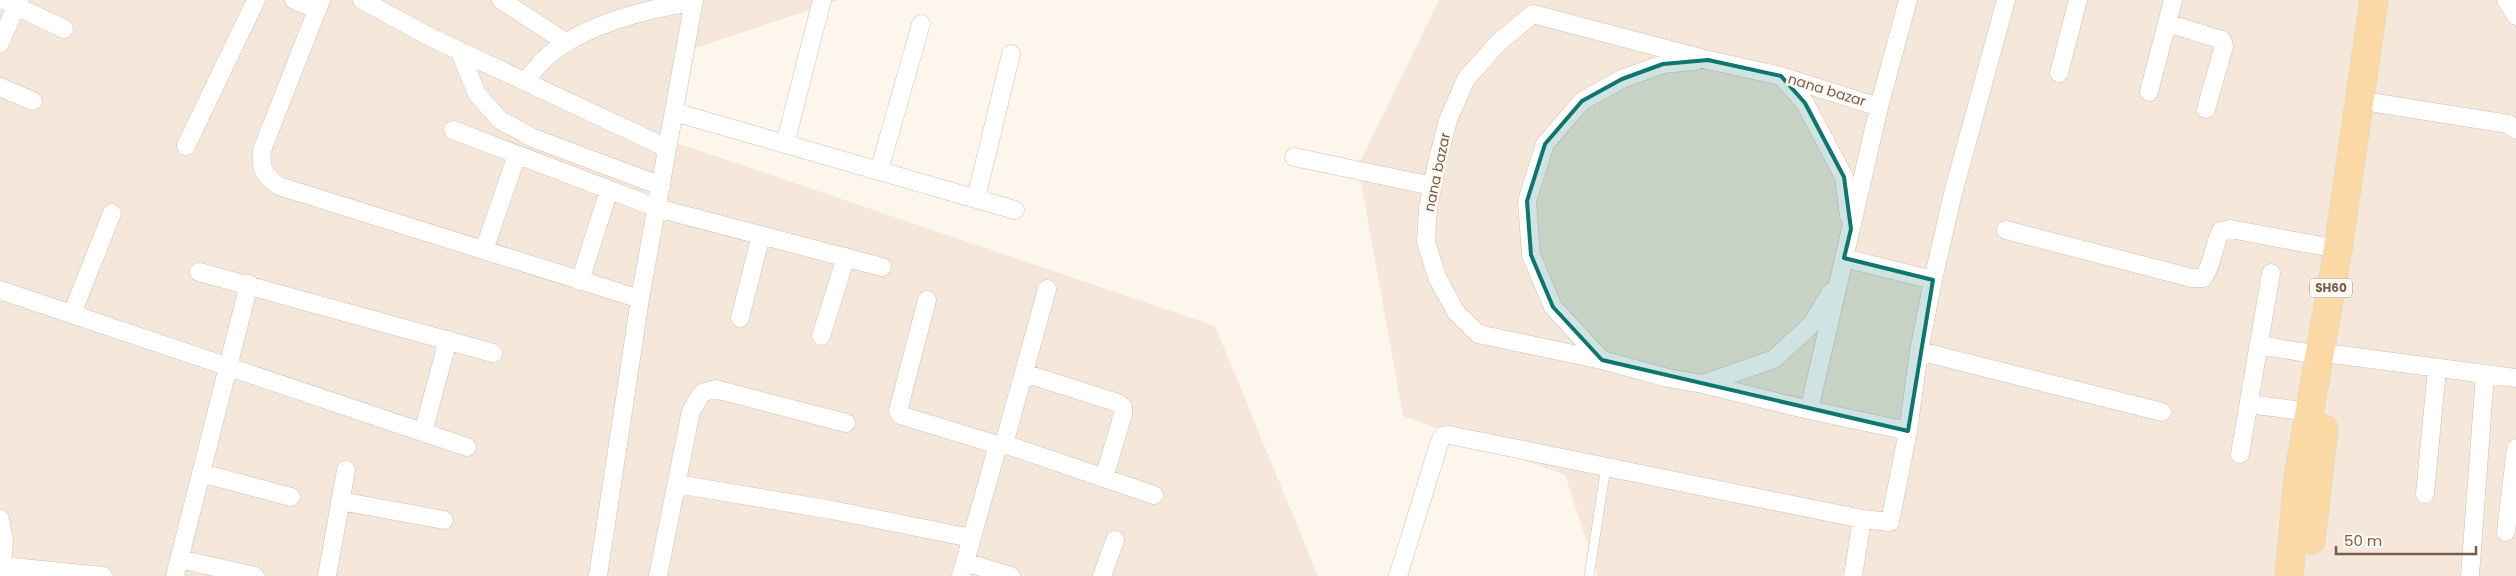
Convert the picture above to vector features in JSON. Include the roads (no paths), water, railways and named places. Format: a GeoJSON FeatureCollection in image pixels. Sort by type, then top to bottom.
{"type":"FeatureCollection","features":[{"type":"Feature","properties":{"kind":"main road","name":"SH60"},"geometry":{"type":"LineString","coordinates":[[2308,576],[2326,355],[2338,249],[2374,0]]}},
{"type":"Feature","properties":{"kind":"main road","name":"SH60"},"geometry":{"type":"LineString","coordinates":[[2289,576],[2298,478],[2309,412],[2326,355],[2376,102],[2392,0]]}},
{"type":"Feature","properties":{"kind":"street"},"geometry":{"type":"LineString","coordinates":[[186,146],[256,0]]}},
{"type":"Feature","properties":{"kind":"street"},"geometry":{"type":"LineString","coordinates":[[294,0],[311,7],[321,0]]}},
{"type":"Feature","properties":{"kind":"street"},"geometry":{"type":"LineString","coordinates":[[321,0],[262,150],[261,164],[267,178],[279,186],[640,299]]}},
{"type":"Feature","properties":{"kind":"street"},"geometry":{"type":"LineString","coordinates":[[362,0],[459,50],[667,148]]}},
{"type":"Feature","properties":{"kind":"street"},"geometry":{"type":"LineString","coordinates":[[501,0],[567,43]]}},
{"type":"Feature","properties":{"kind":"street"},"geometry":{"type":"LineString","coordinates":[[785,144],[822,0]]}},
{"type":"Feature","properties":{"kind":"street"},"geometry":{"type":"LineString","coordinates":[[1879,107],[1908,0]]}},
{"type":"Feature","properties":{"kind":"street"},"geometry":{"type":"LineString","coordinates":[[1398,576],[1443,436],[1449,435],[1862,519],[1890,522],[1908,431],[1919,351],[1952,193],[2006,0]]}},
{"type":"Feature","properties":{"kind":"street"},"geometry":{"type":"LineString","coordinates":[[2059,73],[2078,0]]}},
{"type":"Feature","properties":{"kind":"street"},"geometry":{"type":"LineString","coordinates":[[2149,92],[2173,0]]}},
{"type":"Feature","properties":{"kind":"street"},"geometry":{"type":"LineString","coordinates":[[2506,0],[2516,16]]}},
{"type":"Feature","properties":{"kind":"street"},"geometry":{"type":"LineString","coordinates":[[525,82],[548,56],[567,43],[658,3],[694,1],[640,299],[598,576]]}},
{"type":"Feature","properties":{"kind":"street"},"geometry":{"type":"LineString","coordinates":[[0,43],[13,2],[64,28]]}},
{"type":"Feature","properties":{"kind":"street","name":"nana bazar"},"geometry":{"type":"LineString","coordinates":[[1533,14],[1708,60],[1780,76],[1879,107],[1809,410],[1703,384],[1668,378],[1602,360],[1478,334],[1456,312],[1437,277],[1426,242],[1428,208],[1448,120],[1466,79],[1498,42],[1533,14]]}},
{"type":"Feature","properties":{"kind":"street"},"geometry":{"type":"LineString","coordinates":[[2167,23],[2222,40],[2224,46],[2206,109]]}},
{"type":"Feature","properties":{"kind":"street"},"geometry":{"type":"LineString","coordinates":[[879,170],[921,24]]}},
{"type":"Feature","properties":{"kind":"street"},"geometry":{"type":"LineString","coordinates":[[459,50],[477,94],[500,120],[533,138],[661,186]]}},
{"type":"Feature","properties":{"kind":"street"},"geometry":{"type":"LineString","coordinates":[[976,198],[1011,54]]}},
{"type":"Feature","properties":{"kind":"street"},"geometry":{"type":"LineString","coordinates":[[1602,360],[1553,307],[1531,254],[1527,201],[1545,144],[1582,101],[1622,78],[1663,64],[1708,60]]}},
{"type":"Feature","properties":{"kind":"street"},"geometry":{"type":"LineString","coordinates":[[1780,76],[1805,103],[1844,177],[1851,229]]}},
{"type":"Feature","properties":{"kind":"street"},"geometry":{"type":"LineString","coordinates":[[0,87],[33,101]]}},
{"type":"Feature","properties":{"kind":"street"},"geometry":{"type":"LineString","coordinates":[[2376,102],[2508,124],[2516,130]]}},
{"type":"Feature","properties":{"kind":"street"},"geometry":{"type":"LineString","coordinates":[[674,112],[1015,210]]}},
{"type":"Feature","properties":{"kind":"street"},"geometry":{"type":"LineString","coordinates":[[453,130],[657,208],[882,267]]}},
{"type":"Feature","properties":{"kind":"street"},"geometry":{"type":"LineString","coordinates":[[484,250],[517,155]]}},
{"type":"Feature","properties":{"kind":"street"},"geometry":{"type":"LineString","coordinates":[[1294,157],[1432,186]]}},
{"type":"Feature","properties":{"kind":"street"},"geometry":{"type":"LineString","coordinates":[[580,281],[609,190]]}},
{"type":"Feature","properties":{"kind":"street"},"geometry":{"type":"LineString","coordinates":[[72,314],[112,212]]}},
{"type":"Feature","properties":{"kind":"street"},"geometry":{"type":"LineString","coordinates":[[2006,230],[2192,278],[2203,278],[2208,272],[2215,241],[2221,231],[2230,229],[2338,249]]}},
{"type":"Feature","properties":{"kind":"street"},"geometry":{"type":"LineString","coordinates":[[740,318],[761,235]]}},
{"type":"Feature","properties":{"kind":"street"},"geometry":{"type":"LineString","coordinates":[[821,336],[846,257]]}},
{"type":"Feature","properties":{"kind":"street"},"geometry":{"type":"LineString","coordinates":[[1844,258],[1933,280]]}},
{"type":"Feature","properties":{"kind":"street"},"geometry":{"type":"LineString","coordinates":[[198,272],[249,284],[493,353]]}},
{"type":"Feature","properties":{"kind":"street"},"geometry":{"type":"LineString","coordinates":[[2240,454],[2271,273]]}},
{"type":"Feature","properties":{"kind":"street"},"geometry":{"type":"LineString","coordinates":[[1703,384],[1774,360],[1811,325],[1839,280]]}},
{"type":"Feature","properties":{"kind":"street"},"geometry":{"type":"LineString","coordinates":[[249,284],[177,568],[255,576]]}},
{"type":"Feature","properties":{"kind":"street"},"geometry":{"type":"LineString","coordinates":[[1011,576],[963,569],[971,538],[1024,373],[1047,289]]}},
{"type":"Feature","properties":{"kind":"street"},"geometry":{"type":"LineString","coordinates":[[0,290],[466,447]]}},
{"type":"Feature","properties":{"kind":"street"},"geometry":{"type":"LineString","coordinates":[[927,300],[898,411],[900,415],[1001,445],[1154,495]]}},
{"type":"Feature","properties":{"kind":"street"},"geometry":{"type":"LineString","coordinates":[[423,432],[448,340]]}},
{"type":"Feature","properties":{"kind":"street"},"geometry":{"type":"LineString","coordinates":[[2259,345],[2516,378]]}},
{"type":"Feature","properties":{"kind":"street"},"geometry":{"type":"LineString","coordinates":[[1919,351],[2162,412]]}},
{"type":"Feature","properties":{"kind":"street"},"geometry":{"type":"LineString","coordinates":[[2425,494],[2436,368]]}},
{"type":"Feature","properties":{"kind":"street"},"geometry":{"type":"LineString","coordinates":[[1024,373],[1123,406],[1123,414],[1104,478]]}},
{"type":"Feature","properties":{"kind":"street"},"geometry":{"type":"LineString","coordinates":[[2470,576],[2485,374]]}},
{"type":"Feature","properties":{"kind":"street"},"geometry":{"type":"LineString","coordinates":[[658,576],[691,412],[702,393],[715,389],[846,423]]}},
{"type":"Feature","properties":{"kind":"street"},"geometry":{"type":"LineString","coordinates":[[2248,404],[2309,412]]}},
{"type":"Feature","properties":{"kind":"street"},"geometry":{"type":"LineString","coordinates":[[1809,410],[1908,431]]}},
{"type":"Feature","properties":{"kind":"street"},"geometry":{"type":"LineString","coordinates":[[2506,532],[2516,448]]}},
{"type":"Feature","properties":{"kind":"street"},"geometry":{"type":"LineString","coordinates":[[326,576],[346,470]]}},
{"type":"Feature","properties":{"kind":"street"},"geometry":{"type":"LineString","coordinates":[[201,473],[291,496]]}},
{"type":"Feature","properties":{"kind":"street"},"geometry":{"type":"LineString","coordinates":[[677,484],[832,510],[971,538]]}},
{"type":"Feature","properties":{"kind":"street"},"geometry":{"type":"LineString","coordinates":[[340,501],[444,520]]}},
{"type":"Feature","properties":{"kind":"street"},"geometry":{"type":"LineString","coordinates":[[0,519],[4,540],[1,571],[104,576]]}},
{"type":"Feature","properties":{"kind":"street"},"geometry":{"type":"LineString","coordinates":[[1853,576],[1862,519]]}},
{"type":"Feature","properties":{"kind":"street"},"geometry":{"type":"LineString","coordinates":[[1102,576],[1115,540]]}},
{"type":"Feature","properties":{"kind":"lane"},"geometry":{"type":"LineString","coordinates":[[1589,576],[1606,466]]}}]}
